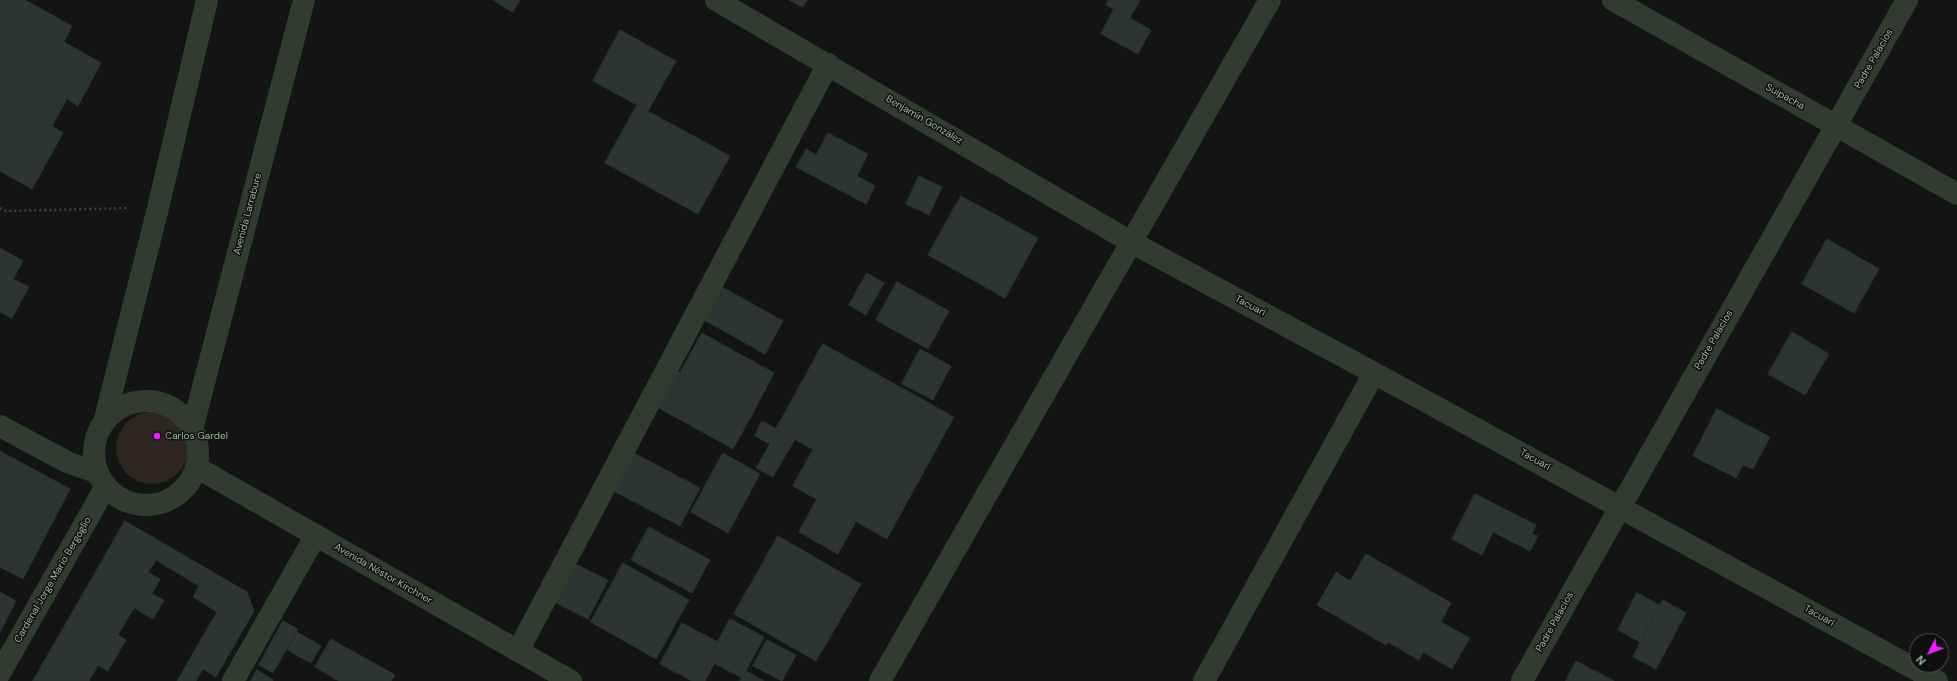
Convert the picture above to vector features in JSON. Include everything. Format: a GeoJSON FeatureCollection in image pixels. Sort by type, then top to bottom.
{"type":"FeatureCollection","features":[{"type":"Feature","properties":{"kind":"street"},"geometry":{"type":"LineString","coordinates":[[102,480],[94,460],[94,446],[98,432],[105,419],[158,208],[207,0]]}},
{"type":"Feature","properties":{"kind":"street","name":"Avenida Larrabure"},"geometry":{"type":"LineString","coordinates":[[192,429],[304,0]]}},
{"type":"Feature","properties":{"kind":"street","name":"Benjamín González"},"geometry":{"type":"LineString","coordinates":[[716,0],[1131,242]]}},
{"type":"Feature","properties":{"kind":"street"},"geometry":{"type":"LineString","coordinates":[[880,681],[1270,0]]}},
{"type":"Feature","properties":{"kind":"street","name":"Suipacha"},"geometry":{"type":"LineString","coordinates":[[1613,0],[1957,194]]}},
{"type":"Feature","properties":{"kind":"street","name":"Padre Palacios"},"geometry":{"type":"LineString","coordinates":[[1522,681],[1907,0]]}},
{"type":"Feature","properties":{"kind":"street"},"geometry":{"type":"LineString","coordinates":[[518,651],[828,64]]}},
{"type":"Feature","properties":{"kind":"street","name":"Tacuarí"},"geometry":{"type":"LineString","coordinates":[[1131,242],[1938,681]]}},
{"type":"Feature","properties":{"kind":"street"},"geometry":{"type":"LineString","coordinates":[[1204,681],[1374,373]]}},
{"type":"Feature","properties":{"kind":"street"},"geometry":{"type":"LineString","coordinates":[[0,426],[102,480],[117,496],[131,502],[147,505],[163,502],[178,494],[189,482],[196,468],[198,448],[192,429],[182,415],[168,405],[151,401],[134,402],[118,408],[105,419]]}},
{"type":"Feature","properties":{"kind":"street","name":"Avenida Néstor Kirchner"},"geometry":{"type":"LineString","coordinates":[[196,468],[571,681]]}},
{"type":"Feature","properties":{"kind":"street","name":"Cardenal Jorge Mario Bergoglio"},"geometry":{"type":"LineString","coordinates":[[0,673],[102,480]]}},
{"type":"Feature","properties":{"kind":"street"},"geometry":{"type":"LineString","coordinates":[[233,681],[316,536]]}},
{"type":"Feature","properties":{"kind":"path"},"geometry":{"type":"LineString","coordinates":[[0,208],[6,211],[158,208]]}},
{"type":"Feature","properties":{"kind":"shaded area"},"geometry":{"type":"Polygon","coordinates":[[[152,412],[172,418],[182,428],[188,448],[182,468],[172,478],[152,484],[132,478],[122,468],[116,448],[122,428],[132,418],[152,412]]]}},
{"type":"Feature","properties":{"kind":"building"},"geometry":{"type":"Polygon","coordinates":[[[0,0],[25,0],[72,26],[64,42],[101,63],[78,106],[67,99],[52,126],[63,133],[32,189],[0,171],[0,0]]]}},
{"type":"Feature","properties":{"kind":"building"},"geometry":{"type":"Polygon","coordinates":[[[493,0],[520,0],[513,12],[493,0]]]}},
{"type":"Feature","properties":{"kind":"building"},"geometry":{"type":"Polygon","coordinates":[[[789,0],[807,0],[803,7],[789,0]]]}},
{"type":"Feature","properties":{"kind":"building"},"geometry":{"type":"Polygon","coordinates":[[[1109,0],[1140,0],[1130,18],[1106,5],[1109,0]]]}},
{"type":"Feature","properties":{"kind":"building"},"geometry":{"type":"Polygon","coordinates":[[[1114,9],[1151,30],[1138,54],[1101,34],[1114,9]]]}},
{"type":"Feature","properties":{"kind":"building"},"geometry":{"type":"Polygon","coordinates":[[[620,30],[676,61],[648,111],[593,81],[620,30]]]}},
{"type":"Feature","properties":{"kind":"building"},"geometry":{"type":"Polygon","coordinates":[[[637,105],[730,156],[698,214],[605,163],[637,105]]]}},
{"type":"Feature","properties":{"kind":"building"},"geometry":{"type":"Polygon","coordinates":[[[828,133],[868,154],[857,176],[875,186],[866,204],[796,167],[806,149],[816,155],[828,133]]]}},
{"type":"Feature","properties":{"kind":"building"},"geometry":{"type":"Polygon","coordinates":[[[919,176],[942,187],[929,215],[906,204],[919,176]]]}},
{"type":"Feature","properties":{"kind":"building"},"geometry":{"type":"Polygon","coordinates":[[[961,196],[1038,238],[1005,298],[928,255],[961,196]]]}},
{"type":"Feature","properties":{"kind":"building"},"geometry":{"type":"Polygon","coordinates":[[[1827,239],[1879,269],[1854,313],[1802,284],[1827,239]]]}},
{"type":"Feature","properties":{"kind":"building"},"geometry":{"type":"Polygon","coordinates":[[[0,248],[23,261],[13,279],[29,287],[12,318],[0,312],[0,248]]]}},
{"type":"Feature","properties":{"kind":"building"},"geometry":{"type":"Polygon","coordinates":[[[867,273],[884,283],[866,315],[849,305],[867,273]]]}},
{"type":"Feature","properties":{"kind":"building"},"geometry":{"type":"Polygon","coordinates":[[[897,282],[949,311],[928,349],[876,320],[897,282]]]}},
{"type":"Feature","properties":{"kind":"building"},"geometry":{"type":"Polygon","coordinates":[[[722,287],[783,321],[765,354],[704,320],[722,287]]]}},
{"type":"Feature","properties":{"kind":"building"},"geometry":{"type":"Polygon","coordinates":[[[1792,332],[1829,354],[1805,395],[1768,374],[1792,332]]]}},
{"type":"Feature","properties":{"kind":"building"},"geometry":{"type":"Polygon","coordinates":[[[702,333],[774,373],[753,413],[680,373],[702,333]]]}},
{"type":"Feature","properties":{"kind":"building"},"geometry":{"type":"Polygon","coordinates":[[[823,344],[954,417],[907,502],[776,429],[823,344]]]}},
{"type":"Feature","properties":{"kind":"building"},"geometry":{"type":"Polygon","coordinates":[[[920,349],[951,366],[933,400],[902,384],[920,349]]]}},
{"type":"Feature","properties":{"kind":"building"},"geometry":{"type":"Polygon","coordinates":[[[677,371],[753,413],[733,449],[657,407],[677,371]]]}},
{"type":"Feature","properties":{"kind":"building"},"geometry":{"type":"Polygon","coordinates":[[[1717,409],[1770,437],[1753,469],[1743,465],[1736,478],[1693,456],[1717,409]]]}},
{"type":"Feature","properties":{"kind":"building"},"geometry":{"type":"Polygon","coordinates":[[[762,421],[795,439],[773,477],[756,468],[770,444],[755,436],[762,421]]]}},
{"type":"Feature","properties":{"kind":"building"},"geometry":{"type":"Polygon","coordinates":[[[628,450],[700,488],[680,526],[608,488],[628,450]]]}},
{"type":"Feature","properties":{"kind":"building"},"geometry":{"type":"Polygon","coordinates":[[[813,450],[907,502],[887,539],[793,486],[813,450]]]}},
{"type":"Feature","properties":{"kind":"building"},"geometry":{"type":"Polygon","coordinates":[[[0,451],[70,489],[23,579],[0,567],[0,451]]]}},
{"type":"Feature","properties":{"kind":"building"},"geometry":{"type":"Polygon","coordinates":[[[723,453],[760,474],[728,533],[691,512],[723,453]]]}},
{"type":"Feature","properties":{"kind":"building"},"geometry":{"type":"Polygon","coordinates":[[[1475,494],[1536,525],[1532,534],[1538,536],[1530,551],[1493,532],[1482,555],[1452,539],[1475,494]]]}},
{"type":"Feature","properties":{"kind":"building"},"geometry":{"type":"Polygon","coordinates":[[[817,499],[856,521],[838,554],[799,532],[817,499]]]}},
{"type":"Feature","properties":{"kind":"building"},"geometry":{"type":"Polygon","coordinates":[[[125,521],[247,592],[254,611],[216,677],[203,669],[196,681],[177,681],[217,612],[193,597],[199,586],[156,560],[148,572],[160,579],[152,594],[164,600],[153,619],[134,608],[118,635],[126,640],[108,671],[98,665],[89,681],[33,681],[125,521]]]}},
{"type":"Feature","properties":{"kind":"building"},"geometry":{"type":"Polygon","coordinates":[[[649,527],[710,560],[692,593],[631,560],[649,527]]]}},
{"type":"Feature","properties":{"kind":"building"},"geometry":{"type":"Polygon","coordinates":[[[778,536],[861,584],[816,661],[734,614],[778,536]]]}},
{"type":"Feature","properties":{"kind":"building"},"geometry":{"type":"Polygon","coordinates":[[[1366,554],[1420,585],[1386,645],[1317,605],[1336,572],[1350,581],[1366,554]]]}},
{"type":"Feature","properties":{"kind":"building"},"geometry":{"type":"Polygon","coordinates":[[[567,560],[608,580],[588,619],[548,599],[567,560]]]}},
{"type":"Feature","properties":{"kind":"building"},"geometry":{"type":"Polygon","coordinates":[[[623,563],[689,600],[656,659],[591,622],[623,563]]]}},
{"type":"Feature","properties":{"kind":"building"},"geometry":{"type":"Polygon","coordinates":[[[1420,585],[1451,603],[1441,622],[1470,638],[1452,669],[1423,652],[1419,660],[1388,642],[1420,585]]]}},
{"type":"Feature","properties":{"kind":"building"},"geometry":{"type":"Polygon","coordinates":[[[0,592],[16,601],[0,632],[0,592]]]}},
{"type":"Feature","properties":{"kind":"building"},"geometry":{"type":"Polygon","coordinates":[[[1637,593],[1660,605],[1640,642],[1618,630],[1637,593]]]}},
{"type":"Feature","properties":{"kind":"building"},"geometry":{"type":"Polygon","coordinates":[[[1663,600],[1686,613],[1656,669],[1633,657],[1663,600]]]}},
{"type":"Feature","properties":{"kind":"building"},"geometry":{"type":"Polygon","coordinates":[[[730,619],[764,637],[742,678],[708,660],[730,619]]]}},
{"type":"Feature","properties":{"kind":"building"},"geometry":{"type":"Polygon","coordinates":[[[283,621],[298,629],[273,673],[259,665],[283,621]]]}},
{"type":"Feature","properties":{"kind":"building"},"geometry":{"type":"Polygon","coordinates":[[[682,623],[718,642],[708,660],[714,664],[705,681],[692,681],[660,664],[682,623]]]}},
{"type":"Feature","properties":{"kind":"building"},"geometry":{"type":"Polygon","coordinates":[[[297,632],[321,646],[311,663],[287,650],[297,632]]]}},
{"type":"Feature","properties":{"kind":"building"},"geometry":{"type":"Polygon","coordinates":[[[331,639],[395,675],[391,681],[339,681],[315,667],[331,639]]]}},
{"type":"Feature","properties":{"kind":"building"},"geometry":{"type":"Polygon","coordinates":[[[767,640],[796,655],[782,681],[753,666],[767,640]]]}},
{"type":"Feature","properties":{"kind":"building"},"geometry":{"type":"Polygon","coordinates":[[[1576,661],[1614,681],[1566,681],[1576,661]]]}},
{"type":"Feature","properties":{"kind":"building"},"geometry":{"type":"Polygon","coordinates":[[[257,670],[273,680],[251,681],[257,670]]]}},
{"type":"Feature","properties":{"kind":"building"},"geometry":{"type":"Polygon","coordinates":[[[746,671],[764,681],[740,681],[746,671]]]}},
{"type":"Feature","properties":{"kind":"place","name":"Carlos Gardel"},"geometry":{"type":"Point","coordinates":[157,436]}}]}
